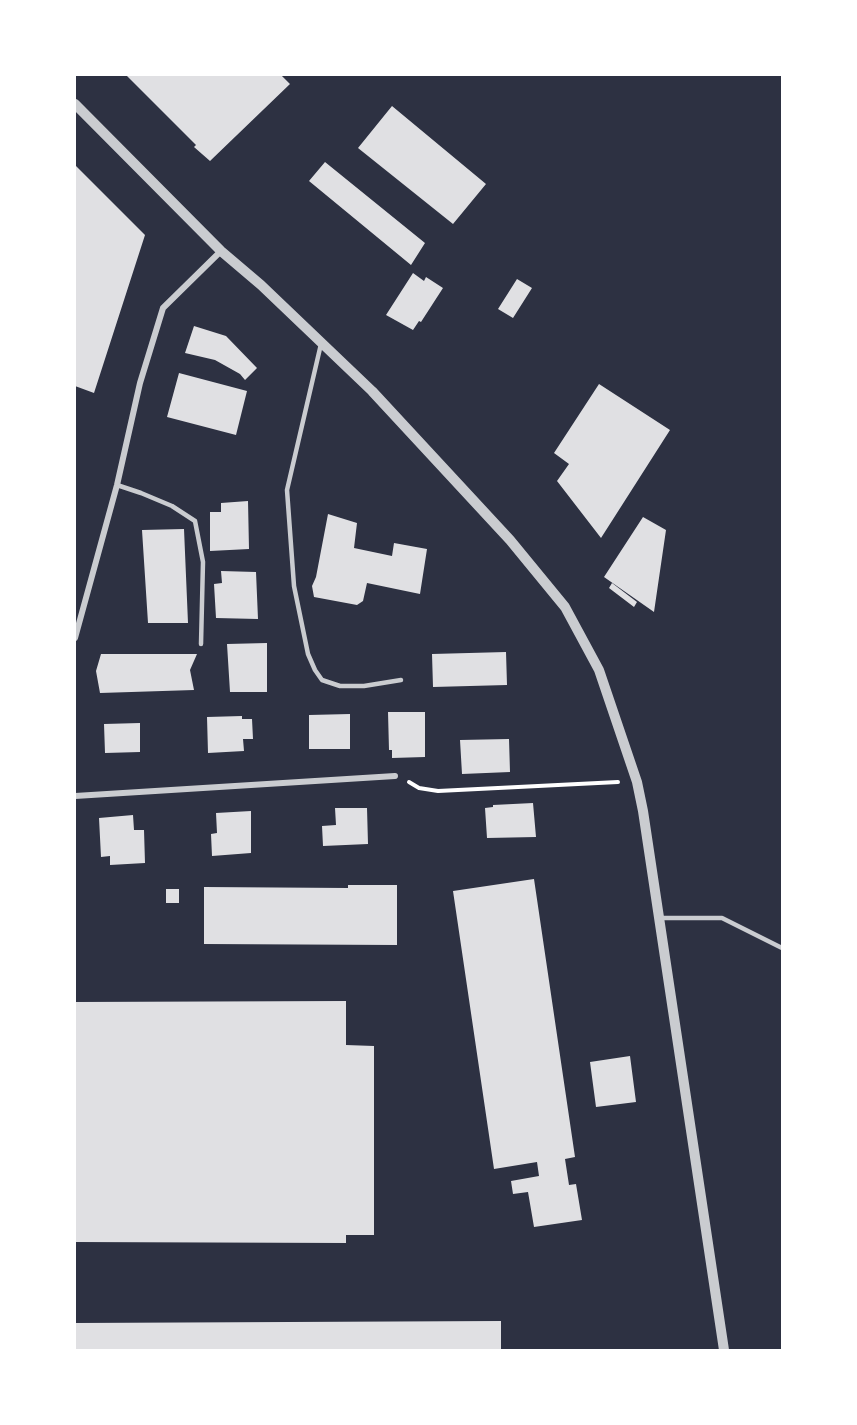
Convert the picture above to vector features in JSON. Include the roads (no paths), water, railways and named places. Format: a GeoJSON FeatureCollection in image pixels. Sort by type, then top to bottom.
{"type":"FeatureCollection","features":[{"type":"Feature","properties":{"kind":"street"},"geometry":{"type":"LineString","coordinates":[[75,104],[221,251],[261,285],[372,391],[510,540],[564,607],[599,670],[637,782],[660,918],[724,1350]]}},
{"type":"Feature","properties":{"kind":"street"},"geometry":{"type":"LineString","coordinates":[[75,638],[117,485],[140,383],[163,308],[221,251]]}},
{"type":"Feature","properties":{"kind":"street"},"geometry":{"type":"LineString","coordinates":[[75,796],[395,776]]}},
{"type":"Feature","properties":{"kind":"lane"},"geometry":{"type":"LineString","coordinates":[[321,344],[287,490],[294,586],[308,654],[322,680],[340,686],[364,686],[401,680]]}},
{"type":"Feature","properties":{"kind":"lane"},"geometry":{"type":"LineString","coordinates":[[117,485],[172,506],[195,521],[203,562],[201,644]]}},
{"type":"Feature","properties":{"kind":"lane"},"geometry":{"type":"LineString","coordinates":[[660,918],[722,918],[782,948]]}}]}
